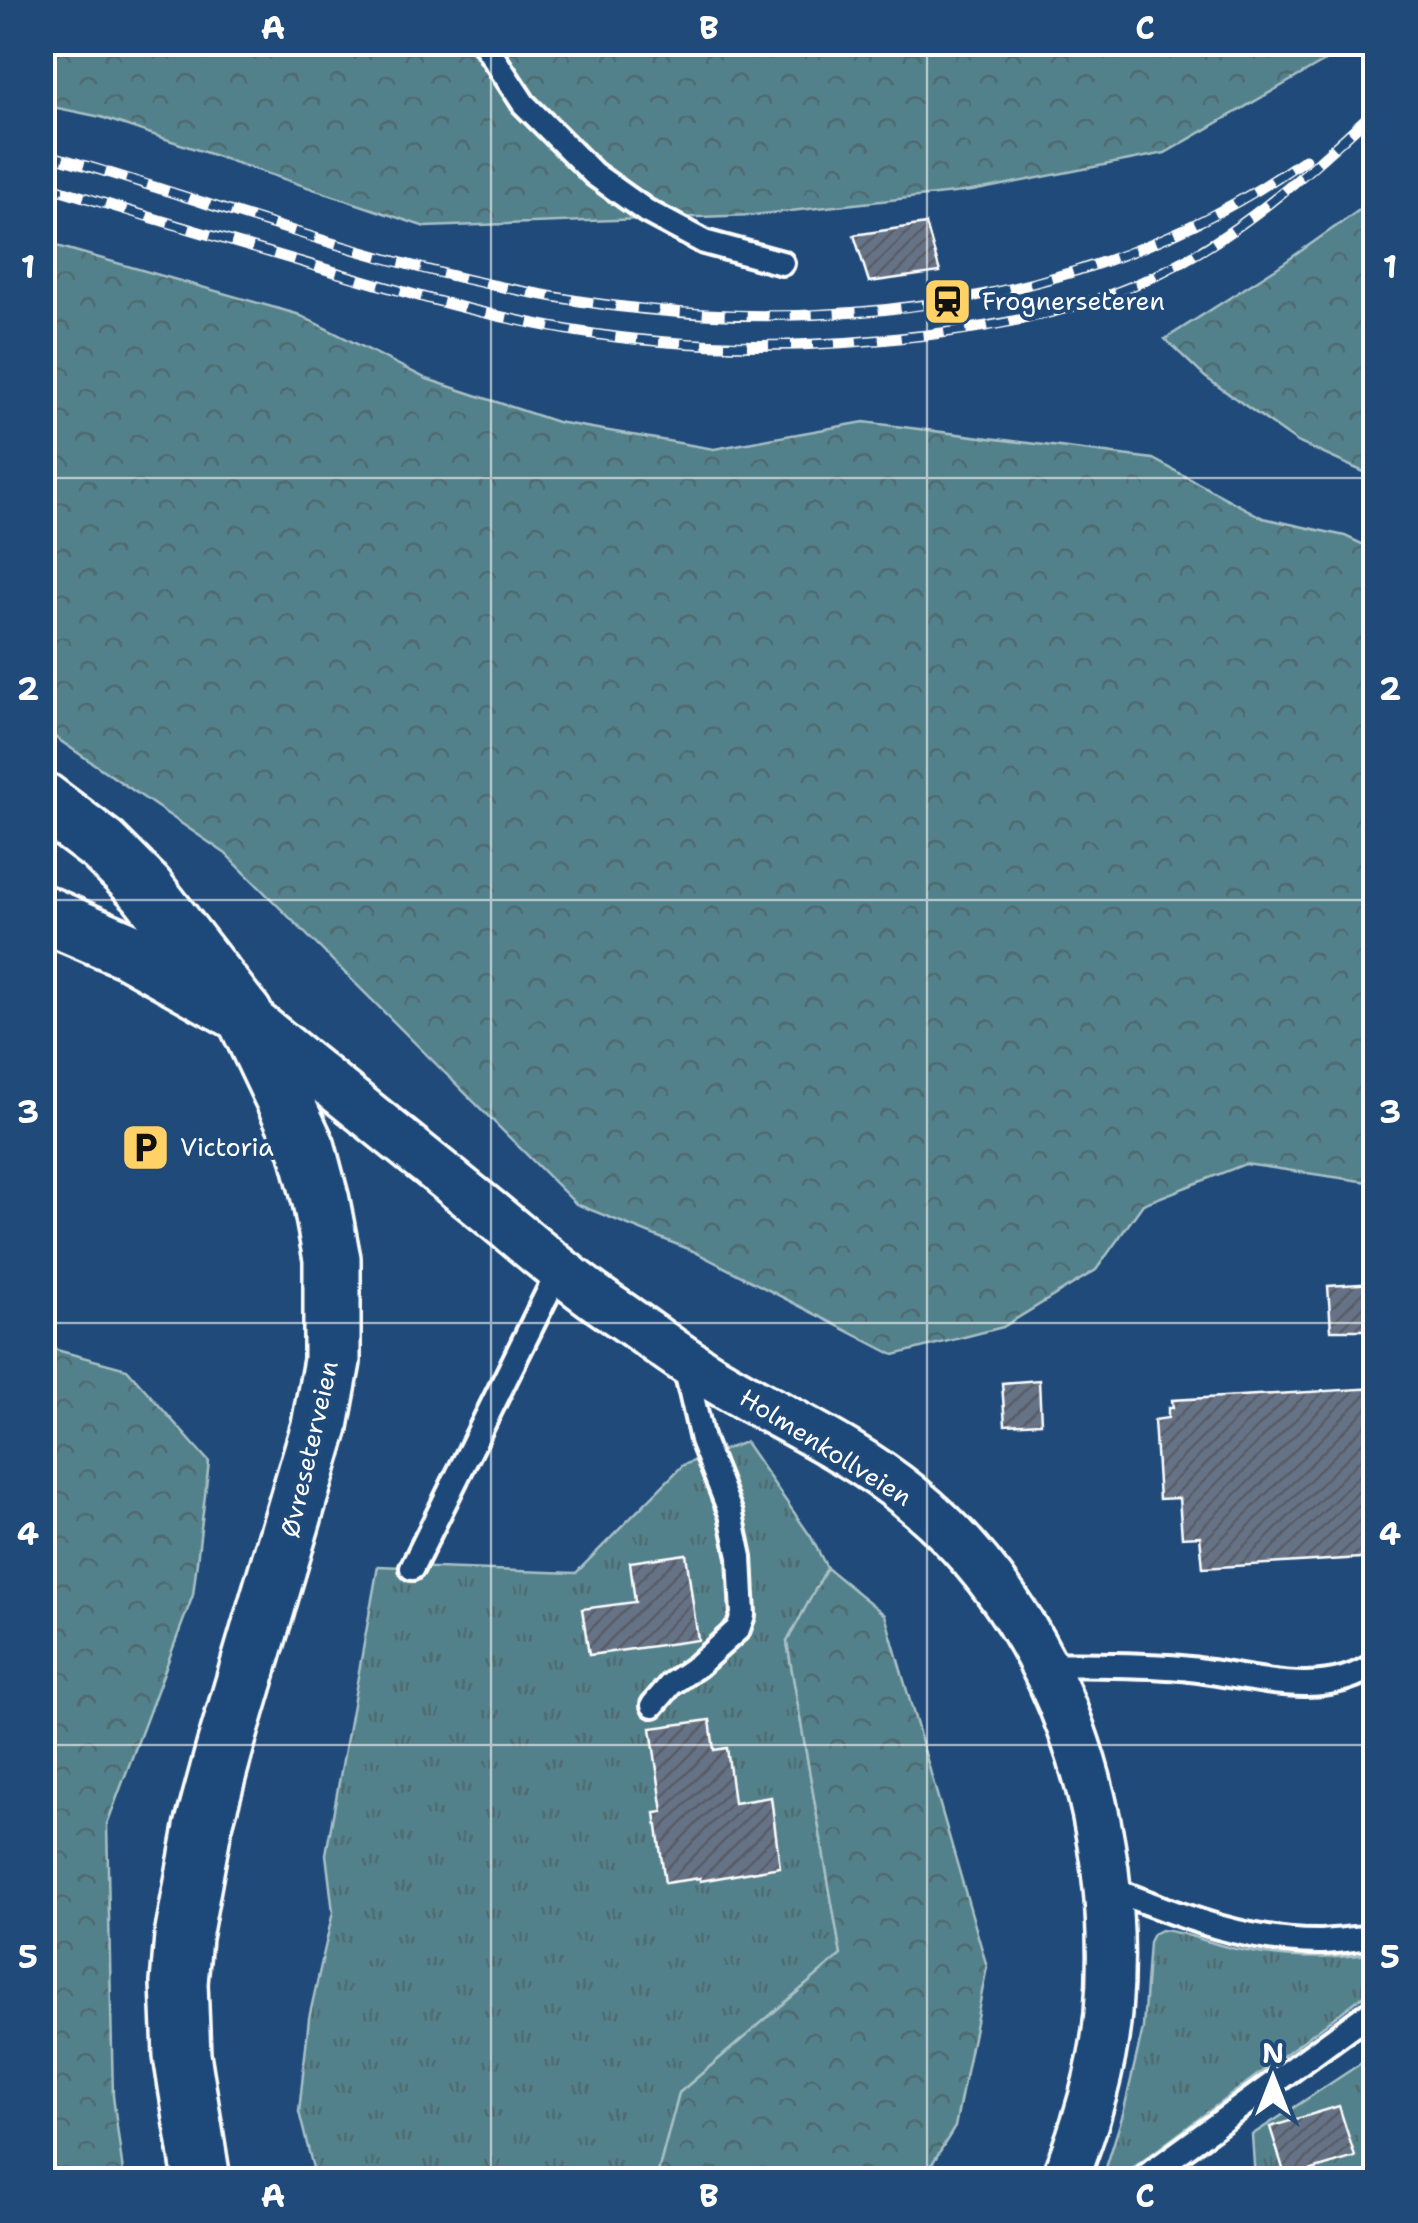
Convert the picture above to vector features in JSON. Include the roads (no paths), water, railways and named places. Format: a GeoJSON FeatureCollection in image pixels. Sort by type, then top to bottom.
{"type":"FeatureCollection","features":[{"type":"Feature","properties":{"kind":"main road","name":"Øvreseterveien"},"geometry":{"type":"LineString","coordinates":[[42,800],[104,846],[146,889],[244,1015],[306,1148],[332,1260],[332,1360],[308,1470],[225,1747],[190,1892],[179,1983],[180,2025],[186,2092],[202,2180]]}},
{"type":"Feature","properties":{"kind":"main road"},"geometry":{"type":"LineString","coordinates":[[42,913],[128,950],[244,1015]]}},
{"type":"Feature","properties":{"kind":"street","name":"Holmenkollveien"},"geometry":{"type":"LineString","coordinates":[[244,1015],[560,1268],[684,1359],[829,1442],[907,1494],[947,1528],[1011,1604],[1043,1664],[1080,1755],[1106,1887],[1108,2014],[1089,2107],[1064,2180]]}},
{"type":"Feature","properties":{"kind":"lane"},"geometry":{"type":"LineString","coordinates":[[483,42],[524,104],[594,174],[646,212],[704,242],[782,263]]}},
{"type":"Feature","properties":{"kind":"lane"},"geometry":{"type":"LineString","coordinates":[[412,1568],[560,1268]]}},
{"type":"Feature","properties":{"kind":"lane"},"geometry":{"type":"LineString","coordinates":[[652,1705],[670,1684],[738,1629],[743,1614],[740,1557],[731,1514],[702,1440],[684,1359]]}},
{"type":"Feature","properties":{"kind":"lane"},"geometry":{"type":"LineString","coordinates":[[1043,1664],[1181,1668],[1274,1683],[1343,1679],[1376,1663]]}},
{"type":"Feature","properties":{"kind":"lane"},"geometry":{"type":"LineString","coordinates":[[1106,1887],[1206,1925],[1269,1938],[1321,1942],[1376,1937]]}},
{"type":"Feature","properties":{"kind":"lane"},"geometry":{"type":"LineString","coordinates":[[1141,2180],[1376,2008]]}},
{"type":"Feature","properties":{"kind":"railway"},"geometry":{"type":"LineString","coordinates":[[42,184],[394,289],[538,324],[662,342],[839,343],[927,335],[1022,319],[1085,303],[1145,280],[1202,250],[1255,214],[1376,109]]}},
{"type":"Feature","properties":{"kind":"railway"},"geometry":{"type":"LineString","coordinates":[[42,153],[341,246],[461,278],[622,307],[724,315],[826,314],[928,304],[1028,284],[1125,254],[1218,212],[1305,159]]}},
{"type":"Feature","properties":{"kind":"place","name":"Frognerseteren"},"geometry":{"type":"Point","coordinates":[947,301]}},
{"type":"Feature","properties":{"kind":"place","name":"Victoria"},"geometry":{"type":"Point","coordinates":[145,1147]}}]}
